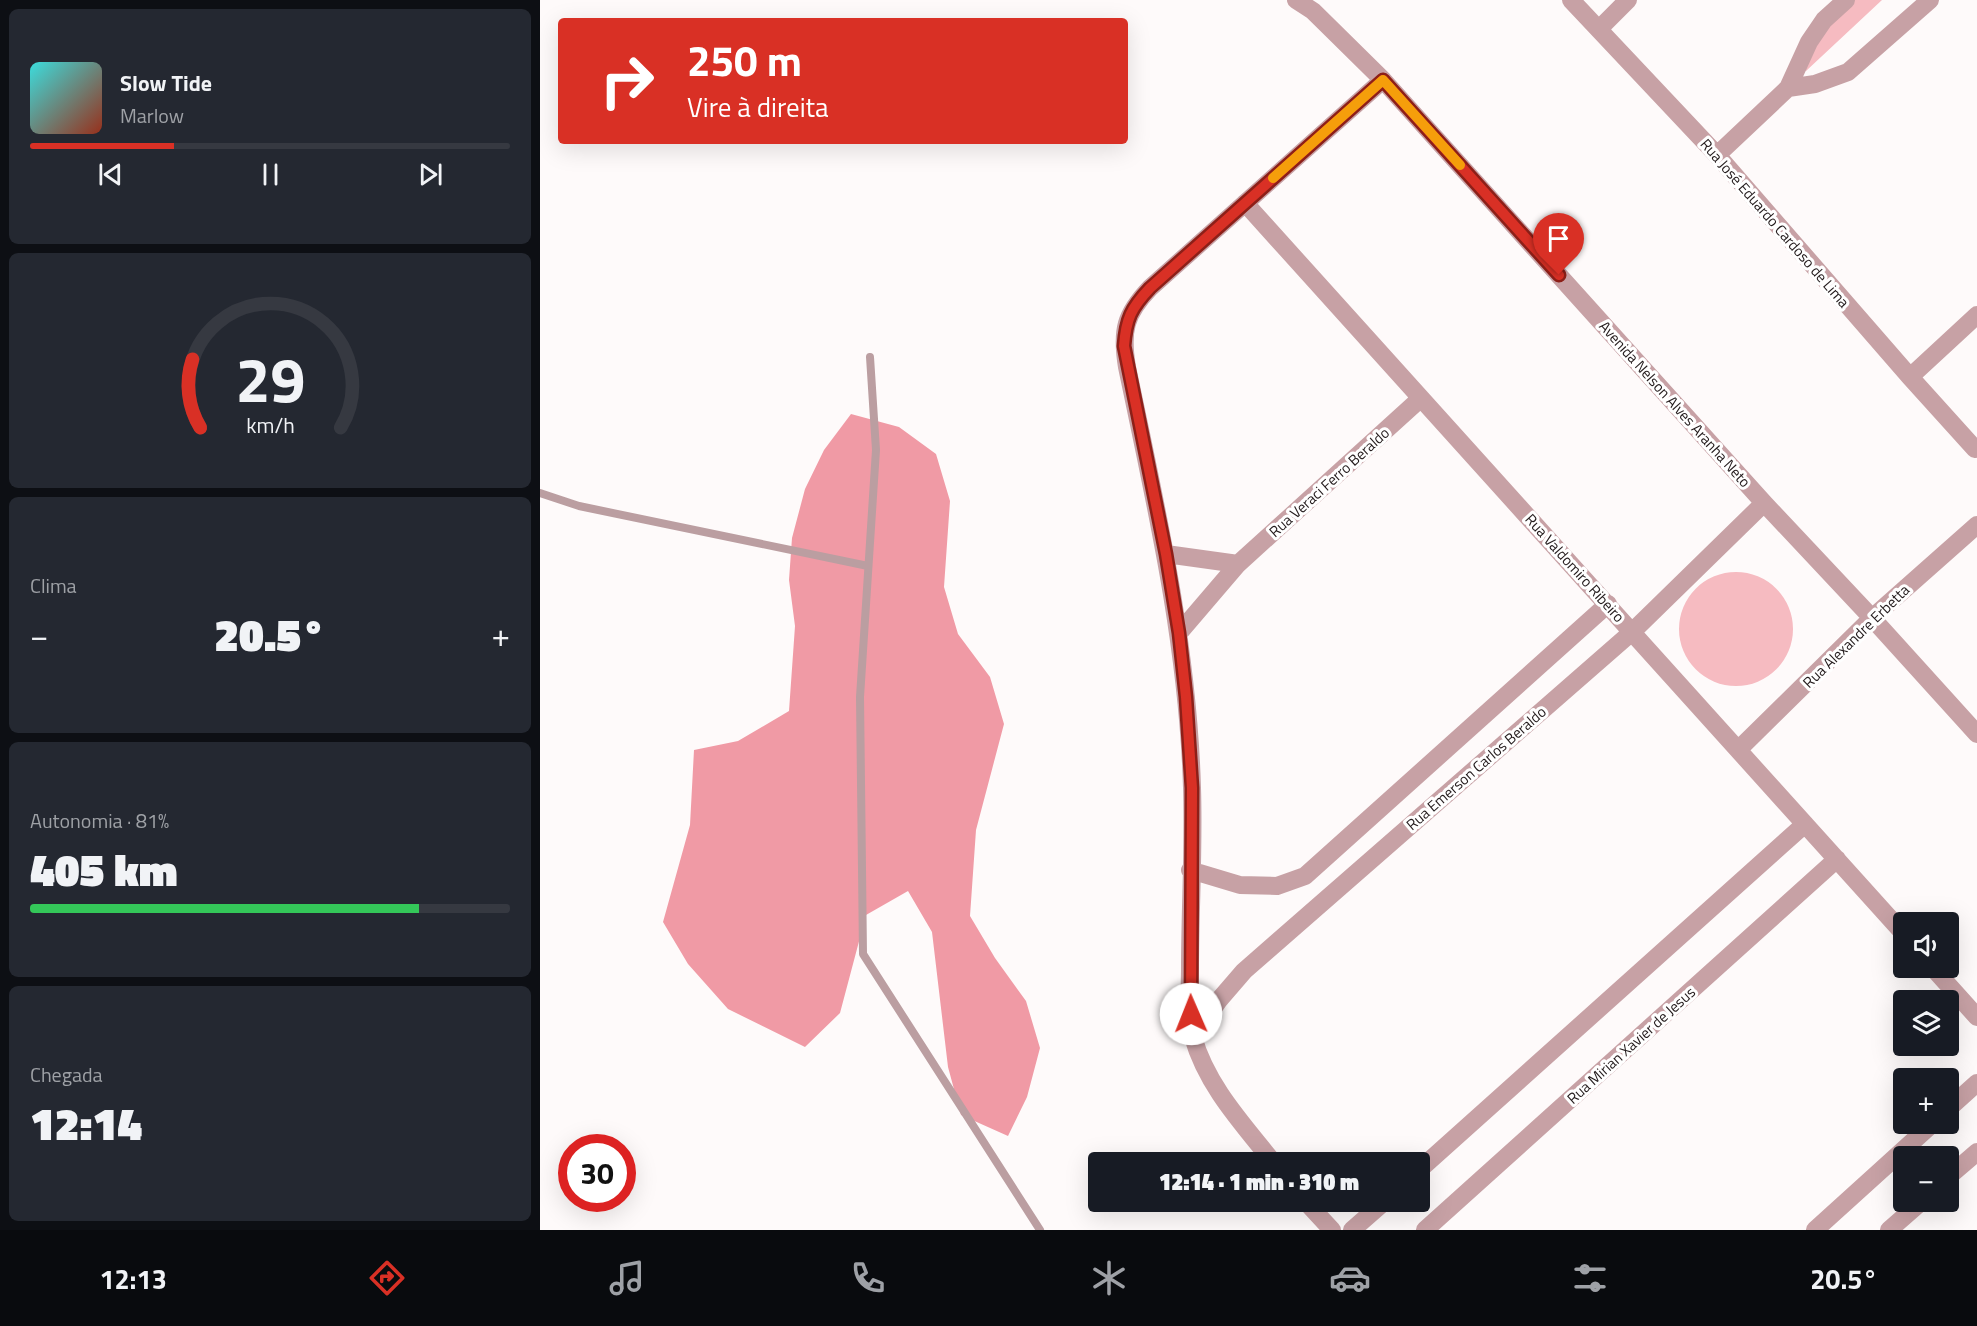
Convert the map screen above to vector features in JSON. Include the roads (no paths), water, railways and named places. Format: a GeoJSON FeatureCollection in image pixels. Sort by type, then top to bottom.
{"type":"FeatureCollection","features":[{"type":"Feature","properties":{"kind":"street","name":"Avenida Nelson Alves Aranha Neto"},"geometry":{"type":"LineString","coordinates":[[1296,0],[1313,11],[1383,80],[1764,503],[1977,734]]}},
{"type":"Feature","properties":{"kind":"street","name":"Rua José Eduardo Cardoso de Lima"},"geometry":{"type":"LineString","coordinates":[[1571,0],[1717,155],[1975,449]]}},
{"type":"Feature","properties":{"kind":"street"},"geometry":{"type":"LineString","coordinates":[[1599,29],[1628,0]]}},
{"type":"Feature","properties":{"kind":"street"},"geometry":{"type":"LineString","coordinates":[[1717,155],[1788,88],[1809,42],[1824,20],[1846,0]]}},
{"type":"Feature","properties":{"kind":"street"},"geometry":{"type":"LineString","coordinates":[[1788,88],[1815,84],[1848,72],[1930,0]]}},
{"type":"Feature","properties":{"kind":"street"},"geometry":{"type":"LineString","coordinates":[[1265,1152],[1215,1088],[1193,1037],[1190,870],[1192,788],[1186,697],[1179,633],[1166,554],[1127,367],[1124,346],[1125,324],[1135,303],[1150,288],[1383,80]]}},
{"type":"Feature","properties":{"kind":"street","name":"Rua Valdomiro Ribeiro"},"geometry":{"type":"LineString","coordinates":[[1245,203],[1893,922]]}},
{"type":"Feature","properties":{"kind":"street"},"geometry":{"type":"LineString","coordinates":[[1910,377],[1977,315]]}},
{"type":"Feature","properties":{"kind":"street","name":"Rua Veraci Ferro Beraldo"},"geometry":{"type":"LineString","coordinates":[[1179,633],[1238,564],[1420,399]]}},
{"type":"Feature","properties":{"kind":"street","name":"Rua Emerson Carlos Beraldo"},"geometry":{"type":"LineString","coordinates":[[1193,1037],[1219,1000],[1244,971],[1632,632],[1764,503]]}},
{"type":"Feature","properties":{"kind":"street","name":"Rua Alexandre Erbetta"},"geometry":{"type":"LineString","coordinates":[[1738,750],[1872,618],[1977,525]]}},
{"type":"Feature","properties":{"kind":"street"},"geometry":{"type":"LineString","coordinates":[[1166,554],[1238,564]]}},
{"type":"Feature","properties":{"kind":"street"},"geometry":{"type":"LineString","coordinates":[[1190,870],[1240,885],[1277,886],[1305,876],[1608,604]]}},
{"type":"Feature","properties":{"kind":"street"},"geometry":{"type":"LineString","coordinates":[[1430,1160],[1805,824]]}},
{"type":"Feature","properties":{"kind":"street","name":"Rua Mirian Xavier de Jesus"},"geometry":{"type":"LineString","coordinates":[[1425,1230],[1837,860]]}},
{"type":"Feature","properties":{"kind":"street"},"geometry":{"type":"LineString","coordinates":[[1942,978],[1977,1017]]}},
{"type":"Feature","properties":{"kind":"street"},"geometry":{"type":"LineString","coordinates":[[1959,1099],[1977,1083]]}},
{"type":"Feature","properties":{"kind":"street"},"geometry":{"type":"LineString","coordinates":[[1815,1230],[1921,1134]]}},
{"type":"Feature","properties":{"kind":"street"},"geometry":{"type":"LineString","coordinates":[[1959,1168],[1977,1152]]}},
{"type":"Feature","properties":{"kind":"street"},"geometry":{"type":"LineString","coordinates":[[1315,1212],[1332,1230]]}},
{"type":"Feature","properties":{"kind":"street"},"geometry":{"type":"LineString","coordinates":[[1352,1230],[1373,1212]]}},
{"type":"Feature","properties":{"kind":"street"},"geometry":{"type":"LineString","coordinates":[[1889,1230],[1910,1212]]}},
{"type":"Feature","properties":{"kind":"waterway"},"geometry":{"type":"LineString","coordinates":[[870,357],[876,450],[860,697],[863,954],[1040,1230]]}},
{"type":"Feature","properties":{"kind":"waterway"},"geometry":{"type":"LineString","coordinates":[[540,493],[579,506],[868,566]]}}]}
